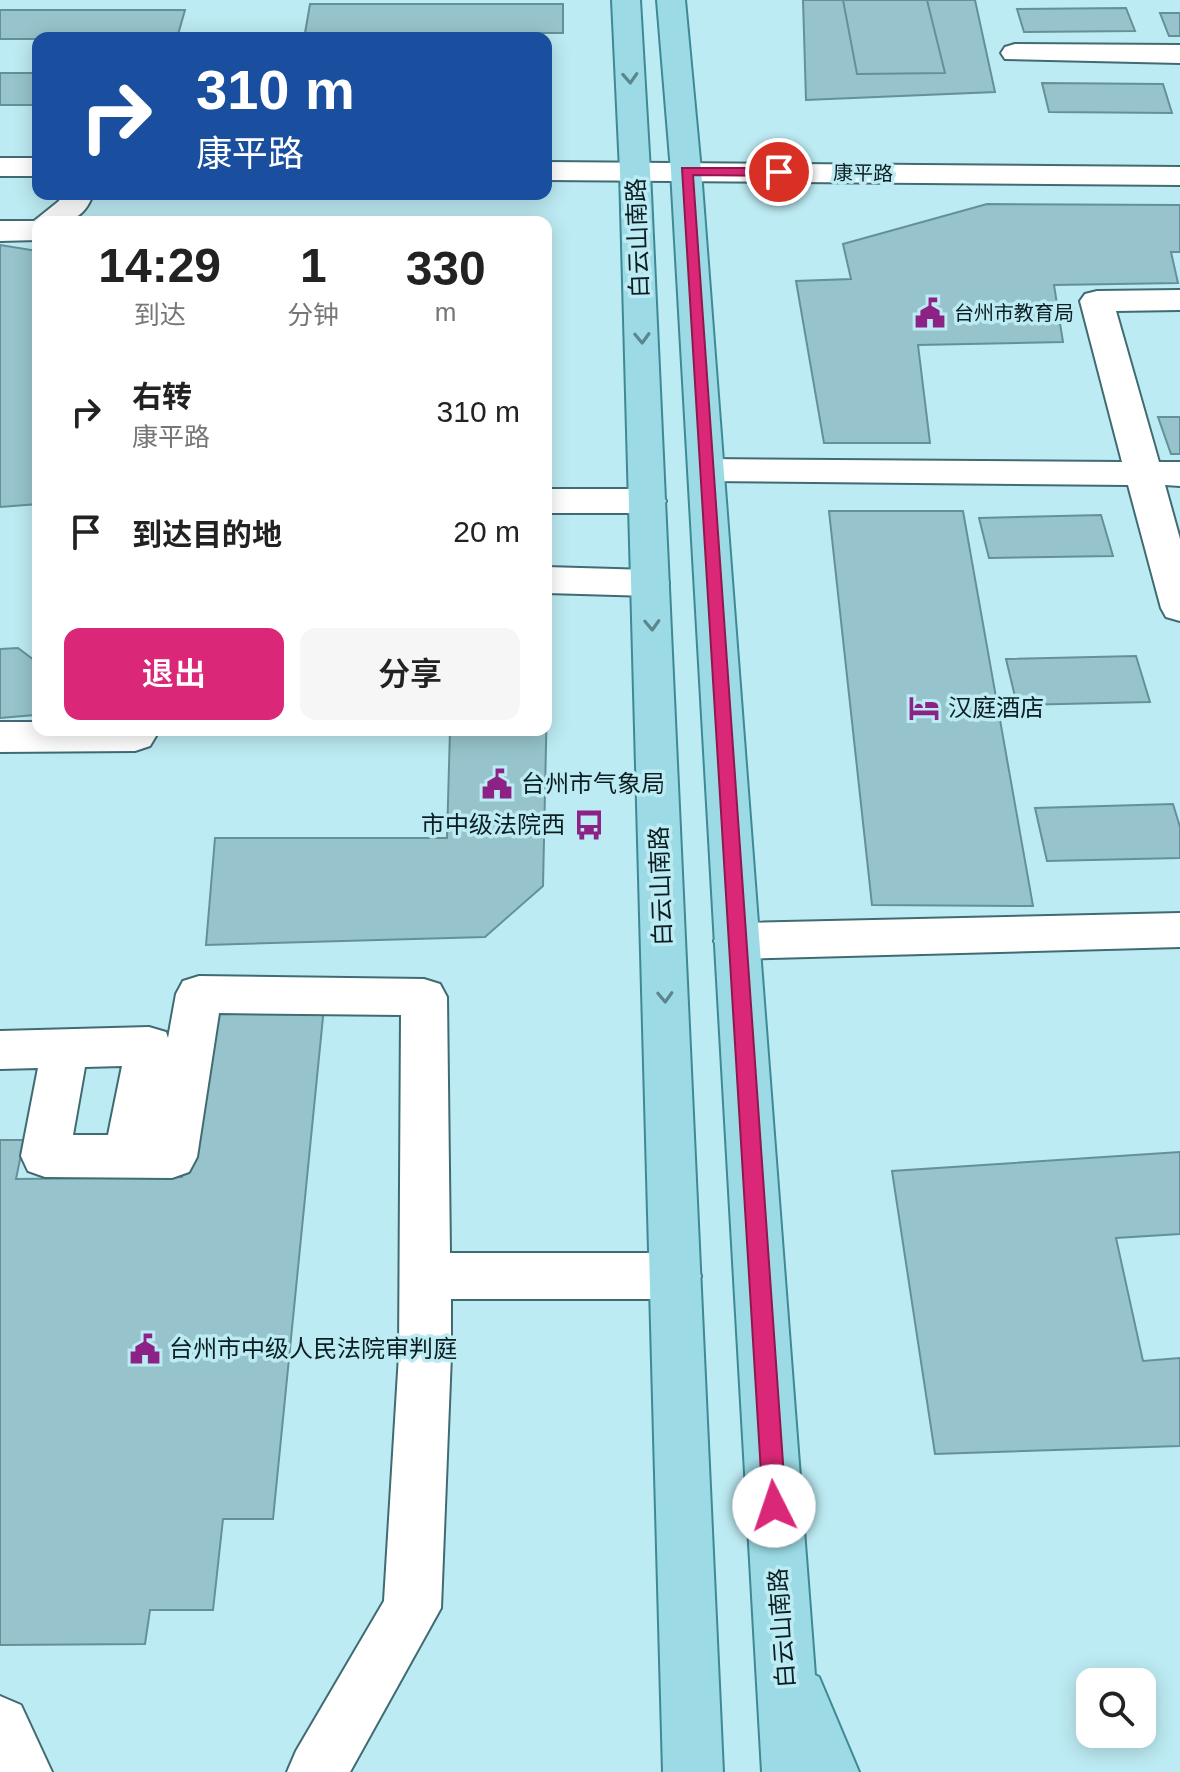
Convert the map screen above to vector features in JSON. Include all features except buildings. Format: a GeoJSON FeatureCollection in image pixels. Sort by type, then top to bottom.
{"type":"FeatureCollection","features":[{"type":"Feature","properties":{"kind":"main road","name":"白云山南路"},"geometry":{"type":"LineString","coordinates":[[626,0],[648,501],[693,1772]]}},
{"type":"Feature","properties":{"kind":"main road","name":"白云山南路"},"geometry":{"type":"LineString","coordinates":[[671,0],[686,171],[792,1772]]}},
{"type":"Feature","properties":{"kind":"main road"},"geometry":{"type":"LineString","coordinates":[[784,1662],[829,1772]]}},
{"type":"Feature","properties":{"kind":"street"},"geometry":{"type":"LineString","coordinates":[[1015,53],[1180,54]]}},
{"type":"Feature","properties":{"kind":"street"},"geometry":{"type":"LineString","coordinates":[[0,167],[32,167]]}},
{"type":"Feature","properties":{"kind":"street","name":"康平路"},"geometry":{"type":"LineString","coordinates":[[552,171],[1180,176]]}},
{"type":"Feature","properties":{"kind":"street"},"geometry":{"type":"LineString","coordinates":[[58,216],[73,206],[75,200]]}},
{"type":"Feature","properties":{"kind":"street"},"geometry":{"type":"LineString","coordinates":[[0,231],[32,230]]}},
{"type":"Feature","properties":{"kind":"street"},"geometry":{"type":"LineString","coordinates":[[1180,300],[1097,301],[1180,608]]}},
{"type":"Feature","properties":{"kind":"street"},"geometry":{"type":"LineString","coordinates":[[706,470],[1180,474]]}},
{"type":"Feature","properties":{"kind":"street"},"geometry":{"type":"LineString","coordinates":[[552,501],[648,501]]}},
{"type":"Feature","properties":{"kind":"street"},"geometry":{"type":"LineString","coordinates":[[552,580],[650,583]]}},
{"type":"Feature","properties":{"kind":"street"},"geometry":{"type":"LineString","coordinates":[[0,737],[135,736]]}},
{"type":"Feature","properties":{"kind":"street"},"geometry":{"type":"LineString","coordinates":[[737,941],[1180,930]]}},
{"type":"Feature","properties":{"kind":"street"},"geometry":{"type":"LineString","coordinates":[[65,1048],[45,1156],[172,1157],[199,994],[424,997],[425,1355],[412,1608],[317,1772]]}},
{"type":"Feature","properties":{"kind":"street"},"geometry":{"type":"LineString","coordinates":[[0,1050],[149,1046],[128,1156]]}},
{"type":"Feature","properties":{"kind":"street"},"geometry":{"type":"LineString","coordinates":[[425,1276],[675,1276]]}},
{"type":"Feature","properties":{"kind":"street"},"geometry":{"type":"LineString","coordinates":[[0,1726],[22,1772]]}},
{"type":"Feature","properties":{"kind":"place","name":"台州市教育局"},"geometry":{"type":"Point","coordinates":[930,313]}},
{"type":"Feature","properties":{"kind":"place","name":"汉庭酒店"},"geometry":{"type":"Point","coordinates":[924,708]}},
{"type":"Feature","properties":{"kind":"place","name":"台州市气象局"},"geometry":{"type":"Point","coordinates":[497,784]}},
{"type":"Feature","properties":{"kind":"place","name":"市中级法院西"},"geometry":{"type":"Point","coordinates":[589,825]}},
{"type":"Feature","properties":{"kind":"place","name":"台州市中级人民法院审判庭"},"geometry":{"type":"Point","coordinates":[145,1349]}},
{"type":"Feature","properties":{"kind":"route"},"geometry":{"type":"LineString","coordinates":[[774,1506],[686,171],[779,172]]}}]}
